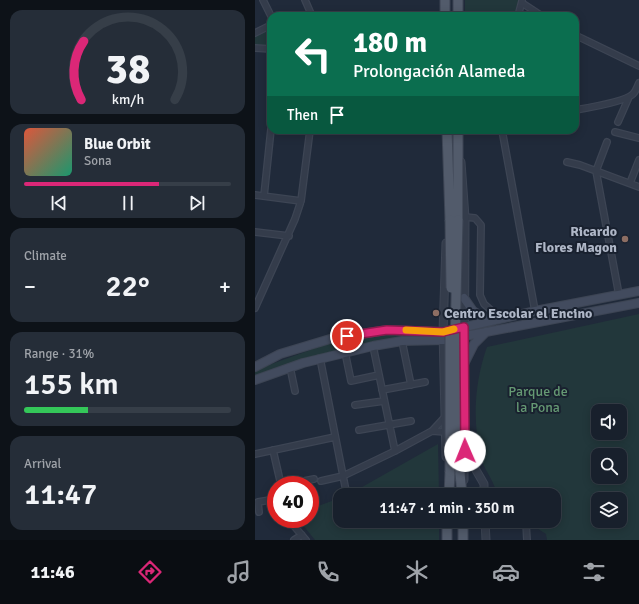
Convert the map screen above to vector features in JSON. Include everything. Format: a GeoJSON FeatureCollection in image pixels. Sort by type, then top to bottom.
{"type":"FeatureCollection","features":[{"type":"Feature","properties":{"kind":"main road"},"geometry":{"type":"LineString","coordinates":[[445,0],[445,12]]}},
{"type":"Feature","properties":{"kind":"main road"},"geometry":{"type":"LineString","coordinates":[[458,0],[458,12]]}},
{"type":"Feature","properties":{"kind":"main road"},"geometry":{"type":"LineString","coordinates":[[447,134],[450,194],[458,219],[449,488]]}},
{"type":"Feature","properties":{"kind":"main road"},"geometry":{"type":"LineString","coordinates":[[458,134],[456,360],[457,448],[462,488]]}},
{"type":"Feature","properties":{"kind":"main road"},"geometry":{"type":"LineString","coordinates":[[255,380],[290,367],[345,352],[402,341],[444,336],[464,326],[639,291]]}},
{"type":"Feature","properties":{"kind":"main road"},"geometry":{"type":"LineString","coordinates":[[464,298],[473,311],[489,321]]}},
{"type":"Feature","properties":{"kind":"main road"},"geometry":{"type":"LineString","coordinates":[[255,367],[280,354],[330,339],[387,330],[444,336],[464,336],[639,303]]}},
{"type":"Feature","properties":{"kind":"main road"},"geometry":{"type":"LineString","coordinates":[[464,361],[474,344],[486,332]]}},
{"type":"Feature","properties":{"kind":"main road"},"geometry":{"type":"LineString","coordinates":[[447,528],[447,540]]}},
{"type":"Feature","properties":{"kind":"main road"},"geometry":{"type":"LineString","coordinates":[[463,528],[463,540]]}},
{"type":"Feature","properties":{"kind":"street"},"geometry":{"type":"LineString","coordinates":[[263,0],[269,12]]}},
{"type":"Feature","properties":{"kind":"street"},"geometry":{"type":"LineString","coordinates":[[305,0],[310,12]]}},
{"type":"Feature","properties":{"kind":"street"},"geometry":{"type":"LineString","coordinates":[[519,12],[522,1],[537,12]]}},
{"type":"Feature","properties":{"kind":"street"},"geometry":{"type":"LineString","coordinates":[[255,33],[267,27]]}},
{"type":"Feature","properties":{"kind":"street"},"geometry":{"type":"LineString","coordinates":[[579,36],[639,66]]}},
{"type":"Feature","properties":{"kind":"street"},"geometry":{"type":"LineString","coordinates":[[255,48],[267,49]]}},
{"type":"Feature","properties":{"kind":"street"},"geometry":{"type":"LineString","coordinates":[[618,122],[629,97],[635,91],[639,83]]}},
{"type":"Feature","properties":{"kind":"street"},"geometry":{"type":"LineString","coordinates":[[579,109],[594,107],[629,97]]}},
{"type":"Feature","properties":{"kind":"street"},"geometry":{"type":"LineString","coordinates":[[615,132],[639,138]]}},
{"type":"Feature","properties":{"kind":"street"},"geometry":{"type":"LineString","coordinates":[[264,196],[270,134]]}},
{"type":"Feature","properties":{"kind":"street"},"geometry":{"type":"LineString","coordinates":[[255,308],[289,236],[301,200],[309,134]]}},
{"type":"Feature","properties":{"kind":"street"},"geometry":{"type":"LineString","coordinates":[[503,134],[535,311]]}},
{"type":"Feature","properties":{"kind":"street"},"geometry":{"type":"LineString","coordinates":[[607,142],[596,171],[619,295]]}},
{"type":"Feature","properties":{"kind":"street"},"geometry":{"type":"LineString","coordinates":[[630,183],[639,160]]}},
{"type":"Feature","properties":{"kind":"street"},"geometry":{"type":"LineString","coordinates":[[567,162],[639,187]]}},
{"type":"Feature","properties":{"kind":"street"},"geometry":{"type":"LineString","coordinates":[[448,175],[444,322],[444,418],[448,488]]}},
{"type":"Feature","properties":{"kind":"street"},"geometry":{"type":"LineString","coordinates":[[255,196],[301,200]]}},
{"type":"Feature","properties":{"kind":"street"},"geometry":{"type":"LineString","coordinates":[[463,488],[465,451],[464,298],[458,219],[475,218],[481,225],[480,295],[484,304],[501,319]]}},
{"type":"Feature","properties":{"kind":"street"},"geometry":{"type":"LineString","coordinates":[[255,232],[289,236]]}},
{"type":"Feature","properties":{"kind":"street"},"geometry":{"type":"LineString","coordinates":[[444,322],[448,326],[464,326]]}},
{"type":"Feature","properties":{"kind":"street"},"geometry":{"type":"LineString","coordinates":[[402,341],[411,385]]}},
{"type":"Feature","properties":{"kind":"street"},"geometry":{"type":"LineString","coordinates":[[373,346],[395,451]]}},
{"type":"Feature","properties":{"kind":"street"},"geometry":{"type":"LineString","coordinates":[[345,352],[351,381],[379,375]]}},
{"type":"Feature","properties":{"kind":"street"},"geometry":{"type":"LineString","coordinates":[[444,360],[453,354],[464,361]]}},
{"type":"Feature","properties":{"kind":"street"},"geometry":{"type":"LineString","coordinates":[[320,358],[345,488]]}},
{"type":"Feature","properties":{"kind":"street"},"geometry":{"type":"LineString","coordinates":[[290,367],[295,391]]}},
{"type":"Feature","properties":{"kind":"street"},"geometry":{"type":"LineString","coordinates":[[382,390],[425,382]]}},
{"type":"Feature","properties":{"kind":"street"},"geometry":{"type":"LineString","coordinates":[[355,405],[384,401]]}},
{"type":"Feature","properties":{"kind":"street"},"geometry":{"type":"LineString","coordinates":[[321,481],[343,476],[395,451],[432,431],[444,418]]}},
{"type":"Feature","properties":{"kind":"street"},"geometry":{"type":"LineString","coordinates":[[359,430],[411,421]]}},
{"type":"Feature","properties":{"kind":"street"},"geometry":{"type":"LineString","coordinates":[[432,431],[445,432]]}},
{"type":"Feature","properties":{"kind":"street"},"geometry":{"type":"LineString","coordinates":[[255,454],[335,437]]}},
{"type":"Feature","properties":{"kind":"street"},"geometry":{"type":"LineString","coordinates":[[273,450],[280,476]]}},
{"type":"Feature","properties":{"kind":"street"},"geometry":{"type":"LineString","coordinates":[[465,451],[484,484],[484,488]]}},
{"type":"Feature","properties":{"kind":"street"},"geometry":{"type":"LineString","coordinates":[[259,512],[258,502],[267,500]]}},
{"type":"Feature","properties":{"kind":"street"},"geometry":{"type":"LineString","coordinates":[[295,540],[304,538],[296,528]]}},
{"type":"Feature","properties":{"kind":"street"},"geometry":{"type":"LineString","coordinates":[[485,528],[486,540]]}},
{"type":"Feature","properties":{"kind":"street"},"geometry":{"type":"LineString","coordinates":[[526,528],[527,540]]}},
{"type":"Feature","properties":{"kind":"green space"},"geometry":{"type":"Polygon","coordinates":[[[465,0],[519,0],[516,12],[465,12],[465,0]]]}},
{"type":"Feature","properties":{"kind":"green space"},"geometry":{"type":"Polygon","coordinates":[[[267,29],[267,48],[255,46],[255,35],[267,29]]]}},
{"type":"Feature","properties":{"kind":"green space","name":"Parque de la Pona"},"geometry":{"type":"Polygon","coordinates":[[[639,314],[639,540],[547,540],[546,534],[537,528],[561,528],[561,488],[495,488],[482,461],[477,433],[477,389],[487,347],[639,314]]]}},
{"type":"Feature","properties":{"kind":"green space"},"geometry":{"type":"Polygon","coordinates":[[[402,332],[404,339],[310,359],[255,376],[255,370],[327,344],[402,332]]]}},
{"type":"Feature","properties":{"kind":"green space"},"geometry":{"type":"Polygon","coordinates":[[[438,444],[439,488],[360,488],[438,444]]]}},
{"type":"Feature","properties":{"kind":"green space"},"geometry":{"type":"Polygon","coordinates":[[[333,501],[333,528],[439,528],[439,540],[315,540],[305,528],[319,528],[319,506],[333,501]]]}},
{"type":"Feature","properties":{"kind":"slow traffic"},"geometry":{"type":"LineString","coordinates":[[406,330],[443,332],[454,329]]}},
{"type":"Feature","properties":{"kind":"place","name":"Ricardo Flores Magon"},"geometry":{"type":"Point","coordinates":[625,239]}},
{"type":"Feature","properties":{"kind":"place","name":"Centro Escolar el Encino"},"geometry":{"type":"Point","coordinates":[436,313]}},
{"type":"Feature","properties":{"kind":"route"},"geometry":{"type":"LineString","coordinates":[[347,336],[387,330],[443,332],[464,327],[465,451]]}}]}
